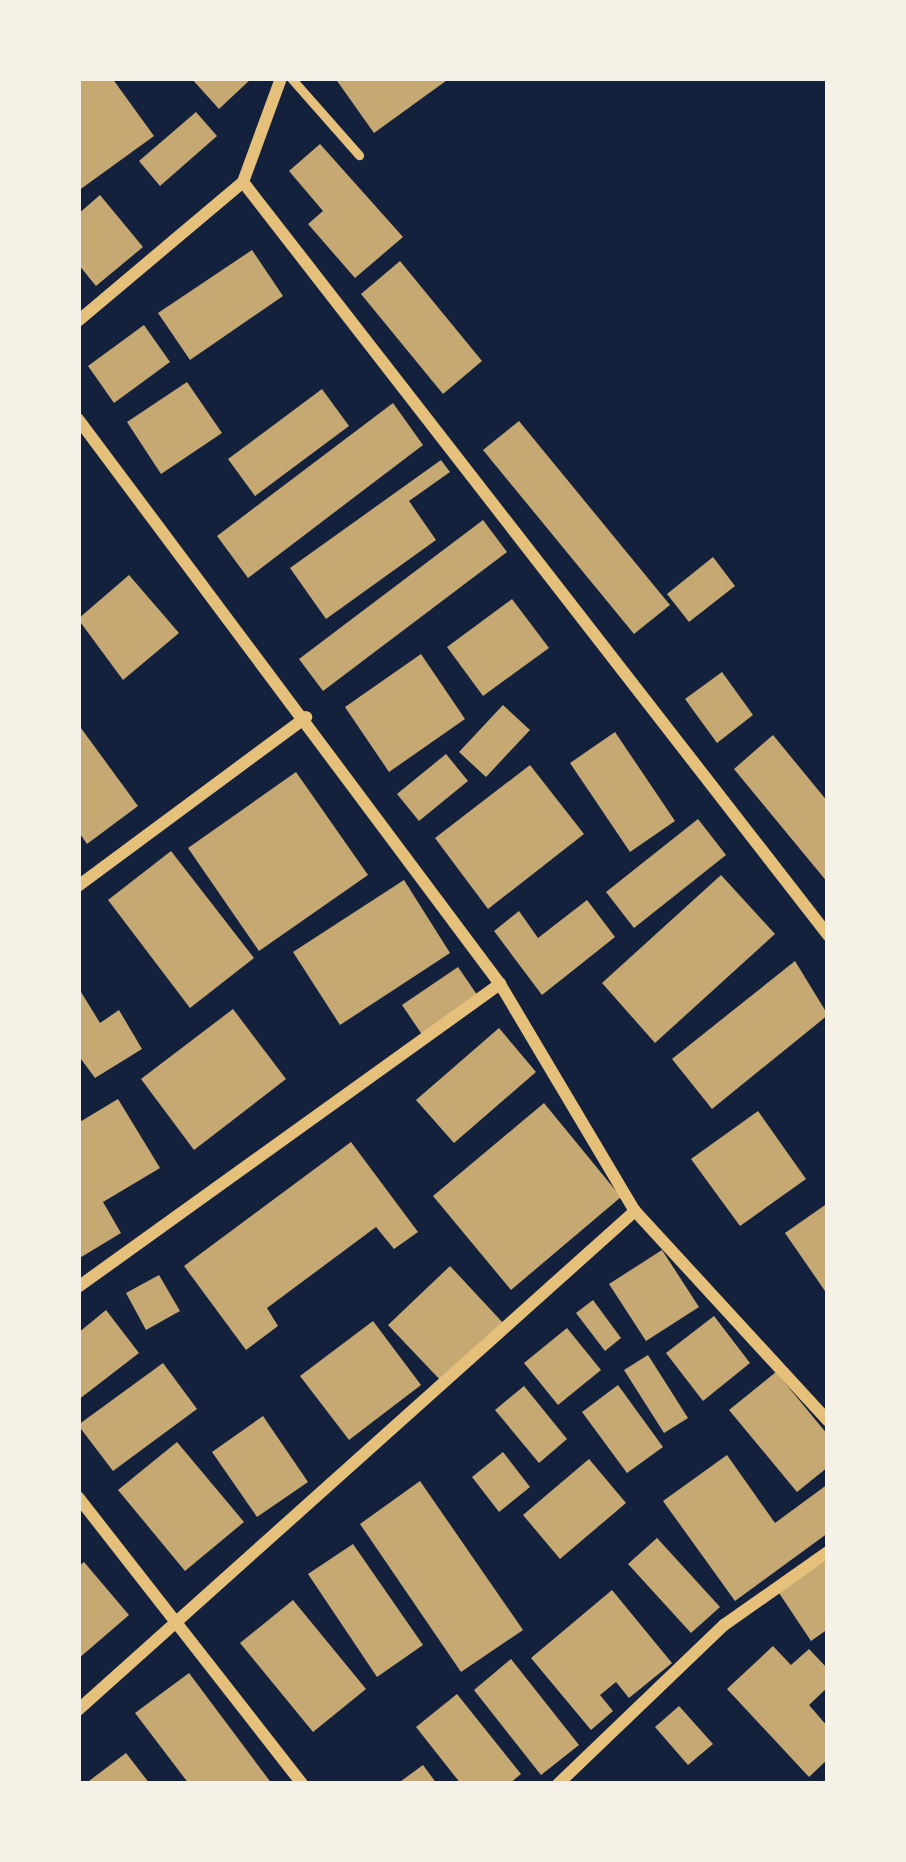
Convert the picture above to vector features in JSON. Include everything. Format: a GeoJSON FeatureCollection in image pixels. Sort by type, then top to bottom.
{"type":"FeatureCollection","features":[{"type":"Feature","properties":{"kind":"street"},"geometry":{"type":"LineString","coordinates":[[81,312],[243,182],[281,78]]}},
{"type":"Feature","properties":{"kind":"street"},"geometry":{"type":"LineString","coordinates":[[243,182],[828,934]]}},
{"type":"Feature","properties":{"kind":"street"},"geometry":{"type":"LineString","coordinates":[[78,419],[306,717],[500,984],[635,1211],[828,1420]]}},
{"type":"Feature","properties":{"kind":"street"},"geometry":{"type":"LineString","coordinates":[[78,886],[306,717]]}},
{"type":"Feature","properties":{"kind":"street"},"geometry":{"type":"LineString","coordinates":[[78,1287],[500,984]]}},
{"type":"Feature","properties":{"kind":"street"},"geometry":{"type":"LineString","coordinates":[[78,1710],[635,1211]]}},
{"type":"Feature","properties":{"kind":"street"},"geometry":{"type":"LineString","coordinates":[[78,1497],[182,1621],[302,1784]]}},
{"type":"Feature","properties":{"kind":"street"},"geometry":{"type":"LineString","coordinates":[[558,1784],[724,1625],[828,1552]]}},
{"type":"Feature","properties":{"kind":"lane"},"geometry":{"type":"LineString","coordinates":[[291,78],[359,155]]}},
{"type":"Feature","properties":{"kind":"building"},"geometry":{"type":"Polygon","coordinates":[[[78,78],[112,78],[154,136],[78,191],[78,78]]]}},
{"type":"Feature","properties":{"kind":"building"},"geometry":{"type":"Polygon","coordinates":[[[191,78],[252,78],[219,109],[191,78]]]}},
{"type":"Feature","properties":{"kind":"building"},"geometry":{"type":"Polygon","coordinates":[[[335,78],[450,78],[374,133],[335,78]]]}},
{"type":"Feature","properties":{"kind":"building"},"geometry":{"type":"Polygon","coordinates":[[[196,112],[217,136],[160,186],[139,161],[196,112]]]}},
{"type":"Feature","properties":{"kind":"building"},"geometry":{"type":"Polygon","coordinates":[[[320,144],[403,237],[355,278],[308,224],[323,211],[289,171],[320,144]]]}},
{"type":"Feature","properties":{"kind":"building"},"geometry":{"type":"Polygon","coordinates":[[[100,195],[143,247],[96,286],[78,264],[78,214],[100,195]]]}},
{"type":"Feature","properties":{"kind":"building"},"geometry":{"type":"Polygon","coordinates":[[[252,250],[283,296],[190,360],[158,313],[252,250]]]}},
{"type":"Feature","properties":{"kind":"building"},"geometry":{"type":"Polygon","coordinates":[[[400,261],[482,361],[443,394],[361,294],[400,261]]]}},
{"type":"Feature","properties":{"kind":"building"},"geometry":{"type":"Polygon","coordinates":[[[144,325],[170,362],[114,403],[88,366],[144,325]]]}},
{"type":"Feature","properties":{"kind":"building"},"geometry":{"type":"Polygon","coordinates":[[[187,382],[222,433],[161,474],[127,422],[187,382]]]}},
{"type":"Feature","properties":{"kind":"building"},"geometry":{"type":"Polygon","coordinates":[[[322,389],[349,426],[255,496],[228,459],[322,389]]]}},
{"type":"Feature","properties":{"kind":"building"},"geometry":{"type":"Polygon","coordinates":[[[393,403],[423,445],[248,578],[217,536],[393,403]]]}},
{"type":"Feature","properties":{"kind":"building"},"geometry":{"type":"Polygon","coordinates":[[[519,421],[670,605],[634,634],[483,450],[519,421]]]}},
{"type":"Feature","properties":{"kind":"building"},"geometry":{"type":"Polygon","coordinates":[[[441,460],[450,472],[409,501],[436,540],[326,619],[290,568],[441,460]]]}},
{"type":"Feature","properties":{"kind":"building"},"geometry":{"type":"Polygon","coordinates":[[[483,520],[507,552],[323,691],[299,659],[483,520]]]}},
{"type":"Feature","properties":{"kind":"building"},"geometry":{"type":"Polygon","coordinates":[[[713,557],[735,586],[689,622],[667,594],[713,557]]]}},
{"type":"Feature","properties":{"kind":"building"},"geometry":{"type":"Polygon","coordinates":[[[129,575],[179,633],[123,680],[78,619],[129,575]]]}},
{"type":"Feature","properties":{"kind":"building"},"geometry":{"type":"Polygon","coordinates":[[[512,599],[549,648],[483,696],[447,647],[512,599]]]}},
{"type":"Feature","properties":{"kind":"building"},"geometry":{"type":"Polygon","coordinates":[[[421,654],[465,719],[389,772],[345,707],[421,654]]]}},
{"type":"Feature","properties":{"kind":"building"},"geometry":{"type":"Polygon","coordinates":[[[722,672],[753,715],[717,743],[685,699],[722,672]]]}},
{"type":"Feature","properties":{"kind":"building"},"geometry":{"type":"Polygon","coordinates":[[[503,705],[530,730],[486,777],[459,752],[503,705]]]}},
{"type":"Feature","properties":{"kind":"building"},"geometry":{"type":"Polygon","coordinates":[[[78,724],[138,806],[87,844],[78,831],[78,724]]]}},
{"type":"Feature","properties":{"kind":"building"},"geometry":{"type":"Polygon","coordinates":[[[615,732],[675,821],[630,852],[570,763],[615,732]]]}},
{"type":"Feature","properties":{"kind":"building"},"geometry":{"type":"Polygon","coordinates":[[[773,735],[828,802],[828,883],[734,769],[773,735]]]}},
{"type":"Feature","properties":{"kind":"building"},"geometry":{"type":"Polygon","coordinates":[[[446,754],[468,781],[419,821],[397,794],[446,754]]]}},
{"type":"Feature","properties":{"kind":"building"},"geometry":{"type":"Polygon","coordinates":[[[530,765],[584,834],[488,909],[435,838],[530,765]]]}},
{"type":"Feature","properties":{"kind":"building"},"geometry":{"type":"Polygon","coordinates":[[[296,772],[368,875],[259,951],[188,848],[296,772]]]}},
{"type":"Feature","properties":{"kind":"building"},"geometry":{"type":"Polygon","coordinates":[[[698,819],[726,855],[634,928],[606,892],[698,819]]]}},
{"type":"Feature","properties":{"kind":"building"},"geometry":{"type":"Polygon","coordinates":[[[171,851],[254,958],[190,1008],[108,900],[171,851]]]}},
{"type":"Feature","properties":{"kind":"building"},"geometry":{"type":"Polygon","coordinates":[[[721,875],[775,934],[655,1043],[602,983],[721,875]]]}},
{"type":"Feature","properties":{"kind":"building"},"geometry":{"type":"Polygon","coordinates":[[[404,880],[450,953],[340,1025],[293,952],[404,880]]]}},
{"type":"Feature","properties":{"kind":"building"},"geometry":{"type":"Polygon","coordinates":[[[587,900],[615,937],[542,995],[494,931],[519,911],[538,938],[587,900]]]}},
{"type":"Feature","properties":{"kind":"building"},"geometry":{"type":"Polygon","coordinates":[[[795,961],[828,1015],[712,1109],[672,1059],[795,961]]]}},
{"type":"Feature","properties":{"kind":"building"},"geometry":{"type":"Polygon","coordinates":[[[458,967],[480,999],[423,1036],[402,1005],[458,967]]]}},
{"type":"Feature","properties":{"kind":"building"},"geometry":{"type":"Polygon","coordinates":[[[78,987],[100,1023],[119,1010],[142,1049],[95,1078],[78,1055],[78,987]]]}},
{"type":"Feature","properties":{"kind":"building"},"geometry":{"type":"Polygon","coordinates":[[[233,1009],[286,1079],[194,1150],[141,1079],[233,1009]]]}},
{"type":"Feature","properties":{"kind":"building"},"geometry":{"type":"Polygon","coordinates":[[[499,1028],[536,1072],[454,1143],[416,1100],[499,1028]]]}},
{"type":"Feature","properties":{"kind":"building"},"geometry":{"type":"Polygon","coordinates":[[[118,1099],[160,1168],[103,1202],[121,1233],[78,1259],[78,1123],[118,1099]]]}},
{"type":"Feature","properties":{"kind":"building"},"geometry":{"type":"Polygon","coordinates":[[[544,1103],[621,1197],[511,1290],[433,1196],[544,1103]]]}},
{"type":"Feature","properties":{"kind":"building"},"geometry":{"type":"Polygon","coordinates":[[[758,1111],[806,1179],[740,1226],[691,1159],[758,1111]]]}},
{"type":"Feature","properties":{"kind":"building"},"geometry":{"type":"Polygon","coordinates":[[[351,1142],[418,1232],[394,1249],[376,1227],[267,1308],[278,1326],[246,1350],[184,1266],[351,1142]]]}},
{"type":"Feature","properties":{"kind":"building"},"geometry":{"type":"Polygon","coordinates":[[[828,1203],[828,1289],[825,1291],[785,1233],[828,1203]]]}},
{"type":"Feature","properties":{"kind":"building"},"geometry":{"type":"Polygon","coordinates":[[[662,1250],[699,1307],[646,1341],[609,1284],[662,1250]]]}},
{"type":"Feature","properties":{"kind":"building"},"geometry":{"type":"Polygon","coordinates":[[[450,1266],[505,1325],[443,1383],[388,1325],[450,1266]]]}},
{"type":"Feature","properties":{"kind":"building"},"geometry":{"type":"Polygon","coordinates":[[[159,1275],[180,1311],[146,1330],[126,1293],[159,1275]]]}},
{"type":"Feature","properties":{"kind":"building"},"geometry":{"type":"Polygon","coordinates":[[[593,1300],[621,1338],[605,1351],[576,1313],[593,1300]]]}},
{"type":"Feature","properties":{"kind":"building"},"geometry":{"type":"Polygon","coordinates":[[[106,1310],[139,1353],[78,1400],[78,1333],[106,1310]]]}},
{"type":"Feature","properties":{"kind":"building"},"geometry":{"type":"Polygon","coordinates":[[[714,1316],[750,1363],[703,1401],[666,1353],[714,1316]]]}},
{"type":"Feature","properties":{"kind":"building"},"geometry":{"type":"Polygon","coordinates":[[[373,1321],[421,1385],[349,1440],[300,1376],[373,1321]]]}},
{"type":"Feature","properties":{"kind":"building"},"geometry":{"type":"Polygon","coordinates":[[[567,1328],[601,1370],[558,1405],[524,1363],[567,1328]]]}},
{"type":"Feature","properties":{"kind":"building"},"geometry":{"type":"Polygon","coordinates":[[[648,1355],[688,1418],[664,1433],[624,1370],[648,1355]]]}},
{"type":"Feature","properties":{"kind":"building"},"geometry":{"type":"Polygon","coordinates":[[[163,1363],[197,1409],[113,1471],[78,1425],[163,1363]]]}},
{"type":"Feature","properties":{"kind":"building"},"geometry":{"type":"Polygon","coordinates":[[[776,1372],[828,1435],[828,1467],[797,1492],[729,1410],[776,1372]]]}},
{"type":"Feature","properties":{"kind":"building"},"geometry":{"type":"Polygon","coordinates":[[[618,1385],[663,1447],[627,1473],[582,1412],[618,1385]]]}},
{"type":"Feature","properties":{"kind":"building"},"geometry":{"type":"Polygon","coordinates":[[[524,1386],[567,1439],[539,1463],[495,1410],[524,1386]]]}},
{"type":"Feature","properties":{"kind":"building"},"geometry":{"type":"Polygon","coordinates":[[[263,1416],[308,1482],[257,1517],[212,1452],[263,1416]]]}},
{"type":"Feature","properties":{"kind":"building"},"geometry":{"type":"Polygon","coordinates":[[[177,1442],[244,1522],[185,1571],[118,1490],[177,1442]]]}},
{"type":"Feature","properties":{"kind":"building"},"geometry":{"type":"Polygon","coordinates":[[[503,1452],[530,1487],[499,1512],[472,1477],[503,1452]]]}},
{"type":"Feature","properties":{"kind":"building"},"geometry":{"type":"Polygon","coordinates":[[[727,1455],[775,1523],[828,1484],[828,1533],[735,1601],[663,1501],[727,1455]]]}},
{"type":"Feature","properties":{"kind":"building"},"geometry":{"type":"Polygon","coordinates":[[[589,1459],[626,1503],[560,1559],[523,1515],[589,1459]]]}},
{"type":"Feature","properties":{"kind":"building"},"geometry":{"type":"Polygon","coordinates":[[[420,1481],[523,1630],[461,1672],[360,1524],[420,1481]]]}},
{"type":"Feature","properties":{"kind":"building"},"geometry":{"type":"Polygon","coordinates":[[[657,1538],[720,1607],[691,1633],[628,1564],[657,1538]]]}},
{"type":"Feature","properties":{"kind":"building"},"geometry":{"type":"Polygon","coordinates":[[[353,1544],[423,1645],[377,1677],[308,1574],[353,1544]]]}},
{"type":"Feature","properties":{"kind":"building"},"geometry":{"type":"Polygon","coordinates":[[[828,1559],[828,1629],[811,1641],[779,1593],[828,1559]]]}},
{"type":"Feature","properties":{"kind":"building"},"geometry":{"type":"Polygon","coordinates":[[[84,1562],[129,1615],[78,1659],[78,1567],[84,1562]]]}},
{"type":"Feature","properties":{"kind":"building"},"geometry":{"type":"Polygon","coordinates":[[[612,1590],[672,1663],[629,1698],[616,1682],[600,1695],[613,1711],[591,1730],[531,1658],[612,1590]]]}},
{"type":"Feature","properties":{"kind":"building"},"geometry":{"type":"Polygon","coordinates":[[[293,1600],[366,1689],[313,1732],[240,1643],[293,1600]]]}},
{"type":"Feature","properties":{"kind":"building"},"geometry":{"type":"Polygon","coordinates":[[[773,1646],[791,1665],[809,1649],[828,1669],[828,1687],[809,1705],[828,1727],[828,1759],[809,1777],[727,1689],[773,1646]]]}},
{"type":"Feature","properties":{"kind":"building"},"geometry":{"type":"Polygon","coordinates":[[[511,1659],[579,1745],[541,1775],[474,1690],[511,1659]]]}},
{"type":"Feature","properties":{"kind":"building"},"geometry":{"type":"Polygon","coordinates":[[[189,1673],[272,1784],[189,1784],[135,1713],[189,1673]]]}},
{"type":"Feature","properties":{"kind":"building"},"geometry":{"type":"Polygon","coordinates":[[[457,1694],[521,1774],[509,1784],[461,1784],[416,1727],[457,1694]]]}},
{"type":"Feature","properties":{"kind":"building"},"geometry":{"type":"Polygon","coordinates":[[[679,1706],[713,1744],[688,1765],[655,1727],[679,1706]]]}},
{"type":"Feature","properties":{"kind":"building"},"geometry":{"type":"Polygon","coordinates":[[[126,1753],[150,1784],[85,1784],[126,1753]]]}},
{"type":"Feature","properties":{"kind":"building"},"geometry":{"type":"Polygon","coordinates":[[[423,1765],[437,1784],[397,1784],[423,1765]]]}}]}
